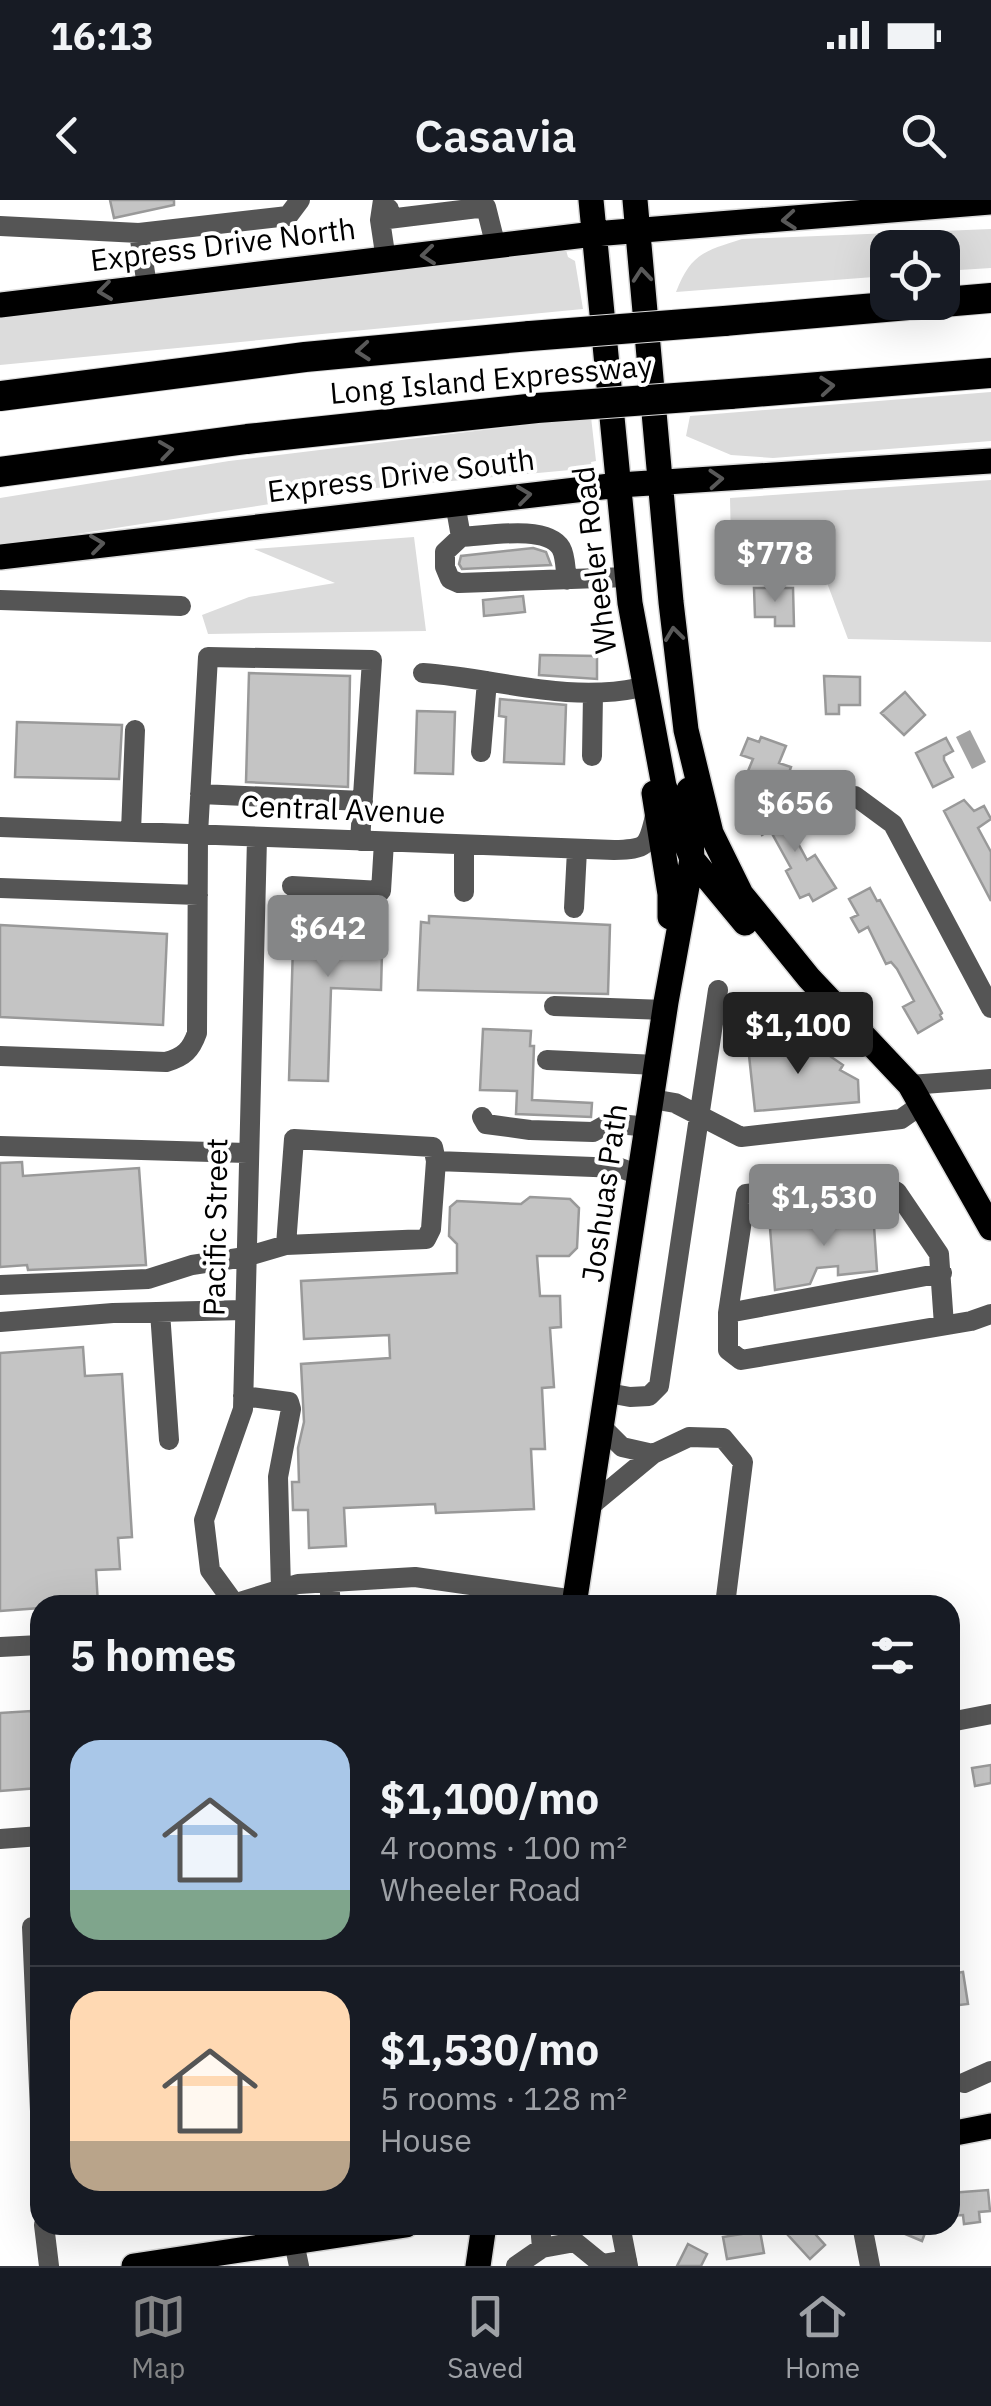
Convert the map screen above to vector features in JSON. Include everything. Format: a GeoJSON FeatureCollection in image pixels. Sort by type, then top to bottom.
{"type":"FeatureCollection","features":[{"type":"Feature","properties":{"kind":"highway","name":"Long Island Expressway"},"geometry":{"type":"LineString","coordinates":[[0,396],[305,357],[991,298]]}},
{"type":"Feature","properties":{"kind":"highway","name":"Long Island Expressway"},"geometry":{"type":"LineString","coordinates":[[0,472],[248,438],[538,408],[991,373]]}},
{"type":"Feature","properties":{"kind":"highway"},"geometry":{"type":"LineString","coordinates":[[0,378],[75,384]]}},
{"type":"Feature","properties":{"kind":"main road","name":"Wheeler Road"},"geometry":{"type":"LineString","coordinates":[[590,200],[628,590],[664,786],[692,859],[754,934],[809,978]]}},
{"type":"Feature","properties":{"kind":"main road","name":"Wheeler Road"},"geometry":{"type":"LineString","coordinates":[[634,200],[686,730],[710,833],[741,894],[809,978],[916,1095],[991,1228]]}},
{"type":"Feature","properties":{"kind":"main road","name":"Express Drive North"},"geometry":{"type":"LineString","coordinates":[[0,305],[594,234],[991,202]]}},
{"type":"Feature","properties":{"kind":"main road","name":"Express Drive South"},"geometry":{"type":"LineString","coordinates":[[0,557],[618,484],[991,460]]}},
{"type":"Feature","properties":{"kind":"main road","name":"Joshuas Path"},"geometry":{"type":"LineString","coordinates":[[628,590],[638,688],[670,894],[666,1006]]}},
{"type":"Feature","properties":{"kind":"main road","name":"Joshuas Path"},"geometry":{"type":"LineString","coordinates":[[575,1595],[692,859],[686,730]]}},
{"type":"Feature","properties":{"kind":"main road"},"geometry":{"type":"LineString","coordinates":[[678,932],[700,908],[730,904]]}},
{"type":"Feature","properties":{"kind":"main road"},"geometry":{"type":"LineString","coordinates":[[960,2132],[991,2126]]}},
{"type":"Feature","properties":{"kind":"main road"},"geometry":{"type":"LineString","coordinates":[[134,2266],[296,2254],[336,2235]]}},
{"type":"Feature","properties":{"kind":"main road"},"geometry":{"type":"LineString","coordinates":[[478,2266],[483,2235]]}},
{"type":"Feature","properties":{"kind":"street"},"geometry":{"type":"LineString","coordinates":[[0,226],[139,234],[288,216],[300,200]]}},
{"type":"Feature","properties":{"kind":"street"},"geometry":{"type":"LineString","coordinates":[[382,210],[396,200]]}},
{"type":"Feature","properties":{"kind":"street"},"geometry":{"type":"LineString","coordinates":[[382,210],[486,204],[496,247]]}},
{"type":"Feature","properties":{"kind":"street"},"geometry":{"type":"LineString","coordinates":[[382,210],[386,260]]}},
{"type":"Feature","properties":{"kind":"street"},"geometry":{"type":"LineString","coordinates":[[139,234],[147,286]]}},
{"type":"Feature","properties":{"kind":"street"},"geometry":{"type":"LineString","coordinates":[[455,503],[461,537]]}},
{"type":"Feature","properties":{"kind":"street"},"geometry":{"type":"LineString","coordinates":[[566,580],[564,554],[558,544],[543,534],[461,537],[445,552],[450,580],[460,583],[538,578],[628,590]]}},
{"type":"Feature","properties":{"kind":"street"},"geometry":{"type":"LineString","coordinates":[[0,600],[181,606]]}},
{"type":"Feature","properties":{"kind":"street"},"geometry":{"type":"LineString","coordinates":[[0,1056],[166,1062],[182,1057],[192,1046],[196,1033],[198,834],[208,658],[372,660],[360,841]]}},
{"type":"Feature","properties":{"kind":"street"},"geometry":{"type":"LineString","coordinates":[[423,673],[467,676],[549,692],[594,694],[638,688]]}},
{"type":"Feature","properties":{"kind":"street"},"geometry":{"type":"LineString","coordinates":[[480,752],[486,682]]}},
{"type":"Feature","properties":{"kind":"street"},"geometry":{"type":"LineString","coordinates":[[592,756],[594,694]]}},
{"type":"Feature","properties":{"kind":"street"},"geometry":{"type":"LineString","coordinates":[[131,831],[136,730]]}},
{"type":"Feature","properties":{"kind":"street"},"geometry":{"type":"LineString","coordinates":[[200,794],[363,801]]}},
{"type":"Feature","properties":{"kind":"street"},"geometry":{"type":"LineString","coordinates":[[856,796],[893,824],[991,1008]]}},
{"type":"Feature","properties":{"kind":"street","name":"Central Avenue"},"geometry":{"type":"LineString","coordinates":[[0,827],[578,850],[639,849],[649,841],[657,810]]}},
{"type":"Feature","properties":{"kind":"street","name":"Pacific Street"},"geometry":{"type":"LineString","coordinates":[[226,1595],[210,1570],[204,1520],[243,1409],[256,838]]}},
{"type":"Feature","properties":{"kind":"street"},"geometry":{"type":"LineString","coordinates":[[292,886],[381,891],[384,842]]}},
{"type":"Feature","properties":{"kind":"street"},"geometry":{"type":"LineString","coordinates":[[464,846],[464,892]]}},
{"type":"Feature","properties":{"kind":"street"},"geometry":{"type":"LineString","coordinates":[[574,908],[578,850]]}},
{"type":"Feature","properties":{"kind":"street"},"geometry":{"type":"LineString","coordinates":[[0,888],[198,896]]}},
{"type":"Feature","properties":{"kind":"street"},"geometry":{"type":"LineString","coordinates":[[608,1394],[648,1396],[659,1386],[718,990]]}},
{"type":"Feature","properties":{"kind":"street"},"geometry":{"type":"LineString","coordinates":[[554,1006],[666,1006]]}},
{"type":"Feature","properties":{"kind":"street"},"geometry":{"type":"LineString","coordinates":[[547,1060],[657,1064]]}},
{"type":"Feature","properties":{"kind":"street"},"geometry":{"type":"LineString","coordinates":[[652,1099],[674,1104],[741,1137],[901,1119],[916,1095],[991,1079]]}},
{"type":"Feature","properties":{"kind":"street"},"geometry":{"type":"LineString","coordinates":[[482,1116],[486,1124],[530,1130],[594,1132],[609,1123],[648,1126]]}},
{"type":"Feature","properties":{"kind":"street"},"geometry":{"type":"LineString","coordinates":[[0,1286],[148,1279],[192,1265],[286,1245],[426,1239],[432,1229],[436,1161],[433,1147],[294,1139],[286,1245]]}},
{"type":"Feature","properties":{"kind":"street"},"geometry":{"type":"LineString","coordinates":[[0,1146],[248,1153]]}},
{"type":"Feature","properties":{"kind":"street"},"geometry":{"type":"LineString","coordinates":[[436,1161],[620,1168],[640,1175]]}},
{"type":"Feature","properties":{"kind":"street"},"geometry":{"type":"LineString","coordinates":[[944,1324],[938,1254],[897,1192],[875,1180],[746,1194],[728,1313],[728,1350],[740,1360],[944,1324],[981,1317]]}},
{"type":"Feature","properties":{"kind":"street"},"geometry":{"type":"LineString","coordinates":[[728,1313],[942,1273]]}},
{"type":"Feature","properties":{"kind":"street"},"geometry":{"type":"LineString","coordinates":[[942,1273],[981,1317]]}},
{"type":"Feature","properties":{"kind":"street"},"geometry":{"type":"LineString","coordinates":[[0,1322],[244,1310]]}},
{"type":"Feature","properties":{"kind":"street"},"geometry":{"type":"LineString","coordinates":[[160,1312],[169,1440]]}},
{"type":"Feature","properties":{"kind":"street"},"geometry":{"type":"LineString","coordinates":[[243,1396],[289,1402],[291,1409],[278,1477],[281,1589]]}},
{"type":"Feature","properties":{"kind":"street"},"geometry":{"type":"LineString","coordinates":[[602,1426],[622,1447],[653,1454]]}},
{"type":"Feature","properties":{"kind":"street"},"geometry":{"type":"LineString","coordinates":[[590,1507],[653,1454],[689,1437],[724,1438],[743,1462],[725,1595]]}},
{"type":"Feature","properties":{"kind":"street"},"geometry":{"type":"LineString","coordinates":[[261,1595],[298,1584],[415,1577],[529,1595]]}},
{"type":"Feature","properties":{"kind":"street"},"geometry":{"type":"LineString","coordinates":[[329,1582],[330,1595]]}},
{"type":"Feature","properties":{"kind":"street"},"geometry":{"type":"LineString","coordinates":[[0,1647],[30,1646]]}},
{"type":"Feature","properties":{"kind":"street"},"geometry":{"type":"LineString","coordinates":[[960,1720],[991,1714]]}},
{"type":"Feature","properties":{"kind":"street"},"geometry":{"type":"LineString","coordinates":[[0,1839],[30,1837]]}},
{"type":"Feature","properties":{"kind":"street"},"geometry":{"type":"LineString","coordinates":[[964,2084],[991,2071]]}},
{"type":"Feature","properties":{"kind":"street"},"geometry":{"type":"LineString","coordinates":[[45,2235],[49,2266]]}},
{"type":"Feature","properties":{"kind":"street"},"geometry":{"type":"LineString","coordinates":[[541,2235],[542,2248]]}},
{"type":"Feature","properties":{"kind":"street"},"geometry":{"type":"LineString","coordinates":[[516,2266],[571,2235]]}},
{"type":"Feature","properties":{"kind":"street"},"geometry":{"type":"LineString","coordinates":[[577,2235],[602,2264],[628,2263],[622,2235]]}},
{"type":"Feature","properties":{"kind":"street"},"geometry":{"type":"LineString","coordinates":[[864,2235],[870,2266]]}},
{"type":"Feature","properties":{"kind":"shaded area"},"geometry":{"type":"Polygon","coordinates":[[[991,229],[991,268],[960,270],[960,230],[991,229]]]}},
{"type":"Feature","properties":{"kind":"shaded area"},"geometry":{"type":"Polygon","coordinates":[[[870,234],[870,277],[676,292],[687,269],[701,255],[742,239],[870,234]]]}},
{"type":"Feature","properties":{"kind":"shaded area"},"geometry":{"type":"Polygon","coordinates":[[[566,250],[575,261],[583,309],[0,365],[0,318],[566,250]]]}},
{"type":"Feature","properties":{"kind":"shaded area"},"geometry":{"type":"Polygon","coordinates":[[[991,392],[991,441],[773,458],[731,455],[686,436],[690,416],[991,392]]]}},
{"type":"Feature","properties":{"kind":"shaded area"},"geometry":{"type":"Polygon","coordinates":[[[591,417],[596,461],[591,462],[592,468],[366,489],[0,546],[0,498],[229,461],[591,417]]]}},
{"type":"Feature","properties":{"kind":"shaded area"},"geometry":{"type":"Polygon","coordinates":[[[991,480],[991,642],[848,639],[811,540],[731,543],[730,498],[991,480]]]}},
{"type":"Feature","properties":{"kind":"shaded area"},"geometry":{"type":"Polygon","coordinates":[[[414,537],[426,631],[208,634],[202,615],[249,597],[335,583],[254,549],[414,537]]]}},
{"type":"Feature","properties":{"kind":"shaded area"},"geometry":{"type":"Polygon","coordinates":[[[777,555],[778,569],[749,570],[748,556],[777,555]]]}},
{"type":"Feature","properties":{"kind":"shaded area"},"geometry":{"type":"Polygon","coordinates":[[[970,730],[986,762],[972,769],[956,737],[970,730]]]}},
{"type":"Feature","properties":{"kind":"building"},"geometry":{"type":"Polygon","coordinates":[[[110,200],[174,200],[174,205],[114,218],[110,200]]]}},
{"type":"Feature","properties":{"kind":"building"},"geometry":{"type":"Polygon","coordinates":[[[533,548],[546,552],[551,565],[462,569],[459,564],[461,556],[533,548]]]}},
{"type":"Feature","properties":{"kind":"building"},"geometry":{"type":"Polygon","coordinates":[[[754,588],[793,588],[794,626],[775,626],[775,617],[755,617],[754,588]]]}},
{"type":"Feature","properties":{"kind":"building"},"geometry":{"type":"Polygon","coordinates":[[[523,596],[525,612],[484,616],[483,600],[523,596]]]}},
{"type":"Feature","properties":{"kind":"building"},"geometry":{"type":"Polygon","coordinates":[[[540,655],[597,656],[597,679],[539,675],[540,655]]]}},
{"type":"Feature","properties":{"kind":"building"},"geometry":{"type":"Polygon","coordinates":[[[249,673],[350,676],[348,787],[246,782],[249,673]]]}},
{"type":"Feature","properties":{"kind":"building"},"geometry":{"type":"Polygon","coordinates":[[[824,676],[860,677],[860,705],[839,705],[839,714],[826,714],[824,676]]]}},
{"type":"Feature","properties":{"kind":"building"},"geometry":{"type":"Polygon","coordinates":[[[905,692],[925,715],[904,735],[881,713],[905,692]]]}},
{"type":"Feature","properties":{"kind":"building"},"geometry":{"type":"Polygon","coordinates":[[[500,699],[566,705],[564,764],[504,762],[506,717],[499,716],[500,699]]]}},
{"type":"Feature","properties":{"kind":"building"},"geometry":{"type":"Polygon","coordinates":[[[417,711],[455,712],[453,774],[415,773],[417,711]]]}},
{"type":"Feature","properties":{"kind":"building"},"geometry":{"type":"Polygon","coordinates":[[[17,722],[122,725],[119,779],[15,777],[17,722]]]}},
{"type":"Feature","properties":{"kind":"building"},"geometry":{"type":"Polygon","coordinates":[[[761,737],[786,746],[779,763],[791,767],[785,784],[748,771],[753,759],[741,755],[748,738],[759,742],[761,737]]]}},
{"type":"Feature","properties":{"kind":"building"},"geometry":{"type":"Polygon","coordinates":[[[946,738],[953,751],[944,760],[953,777],[933,787],[916,753],[946,738]]]}},
{"type":"Feature","properties":{"kind":"building"},"geometry":{"type":"Polygon","coordinates":[[[964,800],[974,811],[984,806],[991,819],[978,828],[991,852],[991,901],[944,811],[964,800]]]}},
{"type":"Feature","properties":{"kind":"building"},"geometry":{"type":"Polygon","coordinates":[[[776,802],[807,860],[815,855],[836,888],[813,901],[809,894],[800,898],[786,871],[791,868],[770,830],[762,835],[752,815],[776,802]]]}},
{"type":"Feature","properties":{"kind":"building"},"geometry":{"type":"Polygon","coordinates":[[[870,888],[942,1013],[942,1019],[918,1033],[903,1007],[914,1001],[897,969],[891,962],[886,964],[868,927],[859,932],[851,918],[858,915],[849,899],[870,888]]]}},
{"type":"Feature","properties":{"kind":"building"},"geometry":{"type":"Polygon","coordinates":[[[294,912],[383,915],[381,990],[331,988],[328,1081],[289,1080],[294,912]]]}},
{"type":"Feature","properties":{"kind":"building"},"geometry":{"type":"Polygon","coordinates":[[[429,916],[610,925],[608,994],[418,990],[421,922],[429,923],[429,916]]]}},
{"type":"Feature","properties":{"kind":"building"},"geometry":{"type":"Polygon","coordinates":[[[0,925],[167,934],[163,1025],[0,1017],[0,925]]]}},
{"type":"Feature","properties":{"kind":"building"},"geometry":{"type":"Polygon","coordinates":[[[483,1029],[531,1031],[532,1100],[592,1103],[591,1117],[516,1114],[517,1091],[480,1090],[483,1029]]]}},
{"type":"Feature","properties":{"kind":"building"},"geometry":{"type":"Polygon","coordinates":[[[784,1041],[811,1043],[843,1065],[840,1070],[858,1080],[859,1102],[755,1111],[748,1046],[784,1041]]]}},
{"type":"Feature","properties":{"kind":"building"},"geometry":{"type":"Polygon","coordinates":[[[22,1162],[23,1176],[139,1168],[146,1265],[28,1270],[27,1265],[0,1267],[0,1163],[22,1162]]]}},
{"type":"Feature","properties":{"kind":"building"},"geometry":{"type":"Polygon","coordinates":[[[530,1197],[570,1199],[579,1208],[577,1248],[569,1256],[537,1256],[540,1296],[560,1296],[561,1327],[550,1328],[554,1387],[542,1388],[545,1449],[531,1449],[534,1509],[436,1513],[435,1504],[344,1508],[346,1546],[309,1548],[308,1510],[293,1510],[292,1482],[299,1482],[298,1448],[304,1422],[301,1364],[390,1358],[389,1335],[304,1339],[301,1281],[457,1273],[457,1244],[449,1236],[450,1207],[457,1201],[521,1204],[530,1197]]]}},
{"type":"Feature","properties":{"kind":"building"},"geometry":{"type":"Polygon","coordinates":[[[873,1211],[877,1271],[838,1275],[838,1266],[817,1268],[810,1284],[775,1290],[770,1228],[830,1223],[834,1214],[873,1211]]]}},
{"type":"Feature","properties":{"kind":"building"},"geometry":{"type":"Polygon","coordinates":[[[83,1347],[85,1376],[122,1374],[132,1537],[118,1538],[120,1569],[96,1570],[97,1595],[30,1595],[30,1609],[0,1611],[0,1353],[83,1347]]]}},
{"type":"Feature","properties":{"kind":"building"},"geometry":{"type":"Polygon","coordinates":[[[30,1711],[30,1789],[0,1791],[0,1713],[30,1711]]]}},
{"type":"Feature","properties":{"kind":"building"},"geometry":{"type":"Polygon","coordinates":[[[991,1765],[991,1783],[975,1786],[972,1768],[991,1765]]]}},
{"type":"Feature","properties":{"kind":"building"},"geometry":{"type":"Polygon","coordinates":[[[963,1972],[968,2004],[960,2005],[963,1972]]]}},
{"type":"Feature","properties":{"kind":"building"},"geometry":{"type":"Polygon","coordinates":[[[988,2190],[990,2211],[979,2212],[980,2222],[964,2224],[960,2192],[988,2190]]]}},
{"type":"Feature","properties":{"kind":"building"},"geometry":{"type":"Polygon","coordinates":[[[761,2235],[764,2253],[727,2259],[723,2237],[761,2235]]]}},
{"type":"Feature","properties":{"kind":"building"},"geometry":{"type":"Polygon","coordinates":[[[788,2235],[816,2235],[825,2245],[810,2259],[788,2235]]]}},
{"type":"Feature","properties":{"kind":"building"},"geometry":{"type":"Polygon","coordinates":[[[688,2244],[707,2254],[701,2266],[677,2266],[688,2244]]]}}]}
